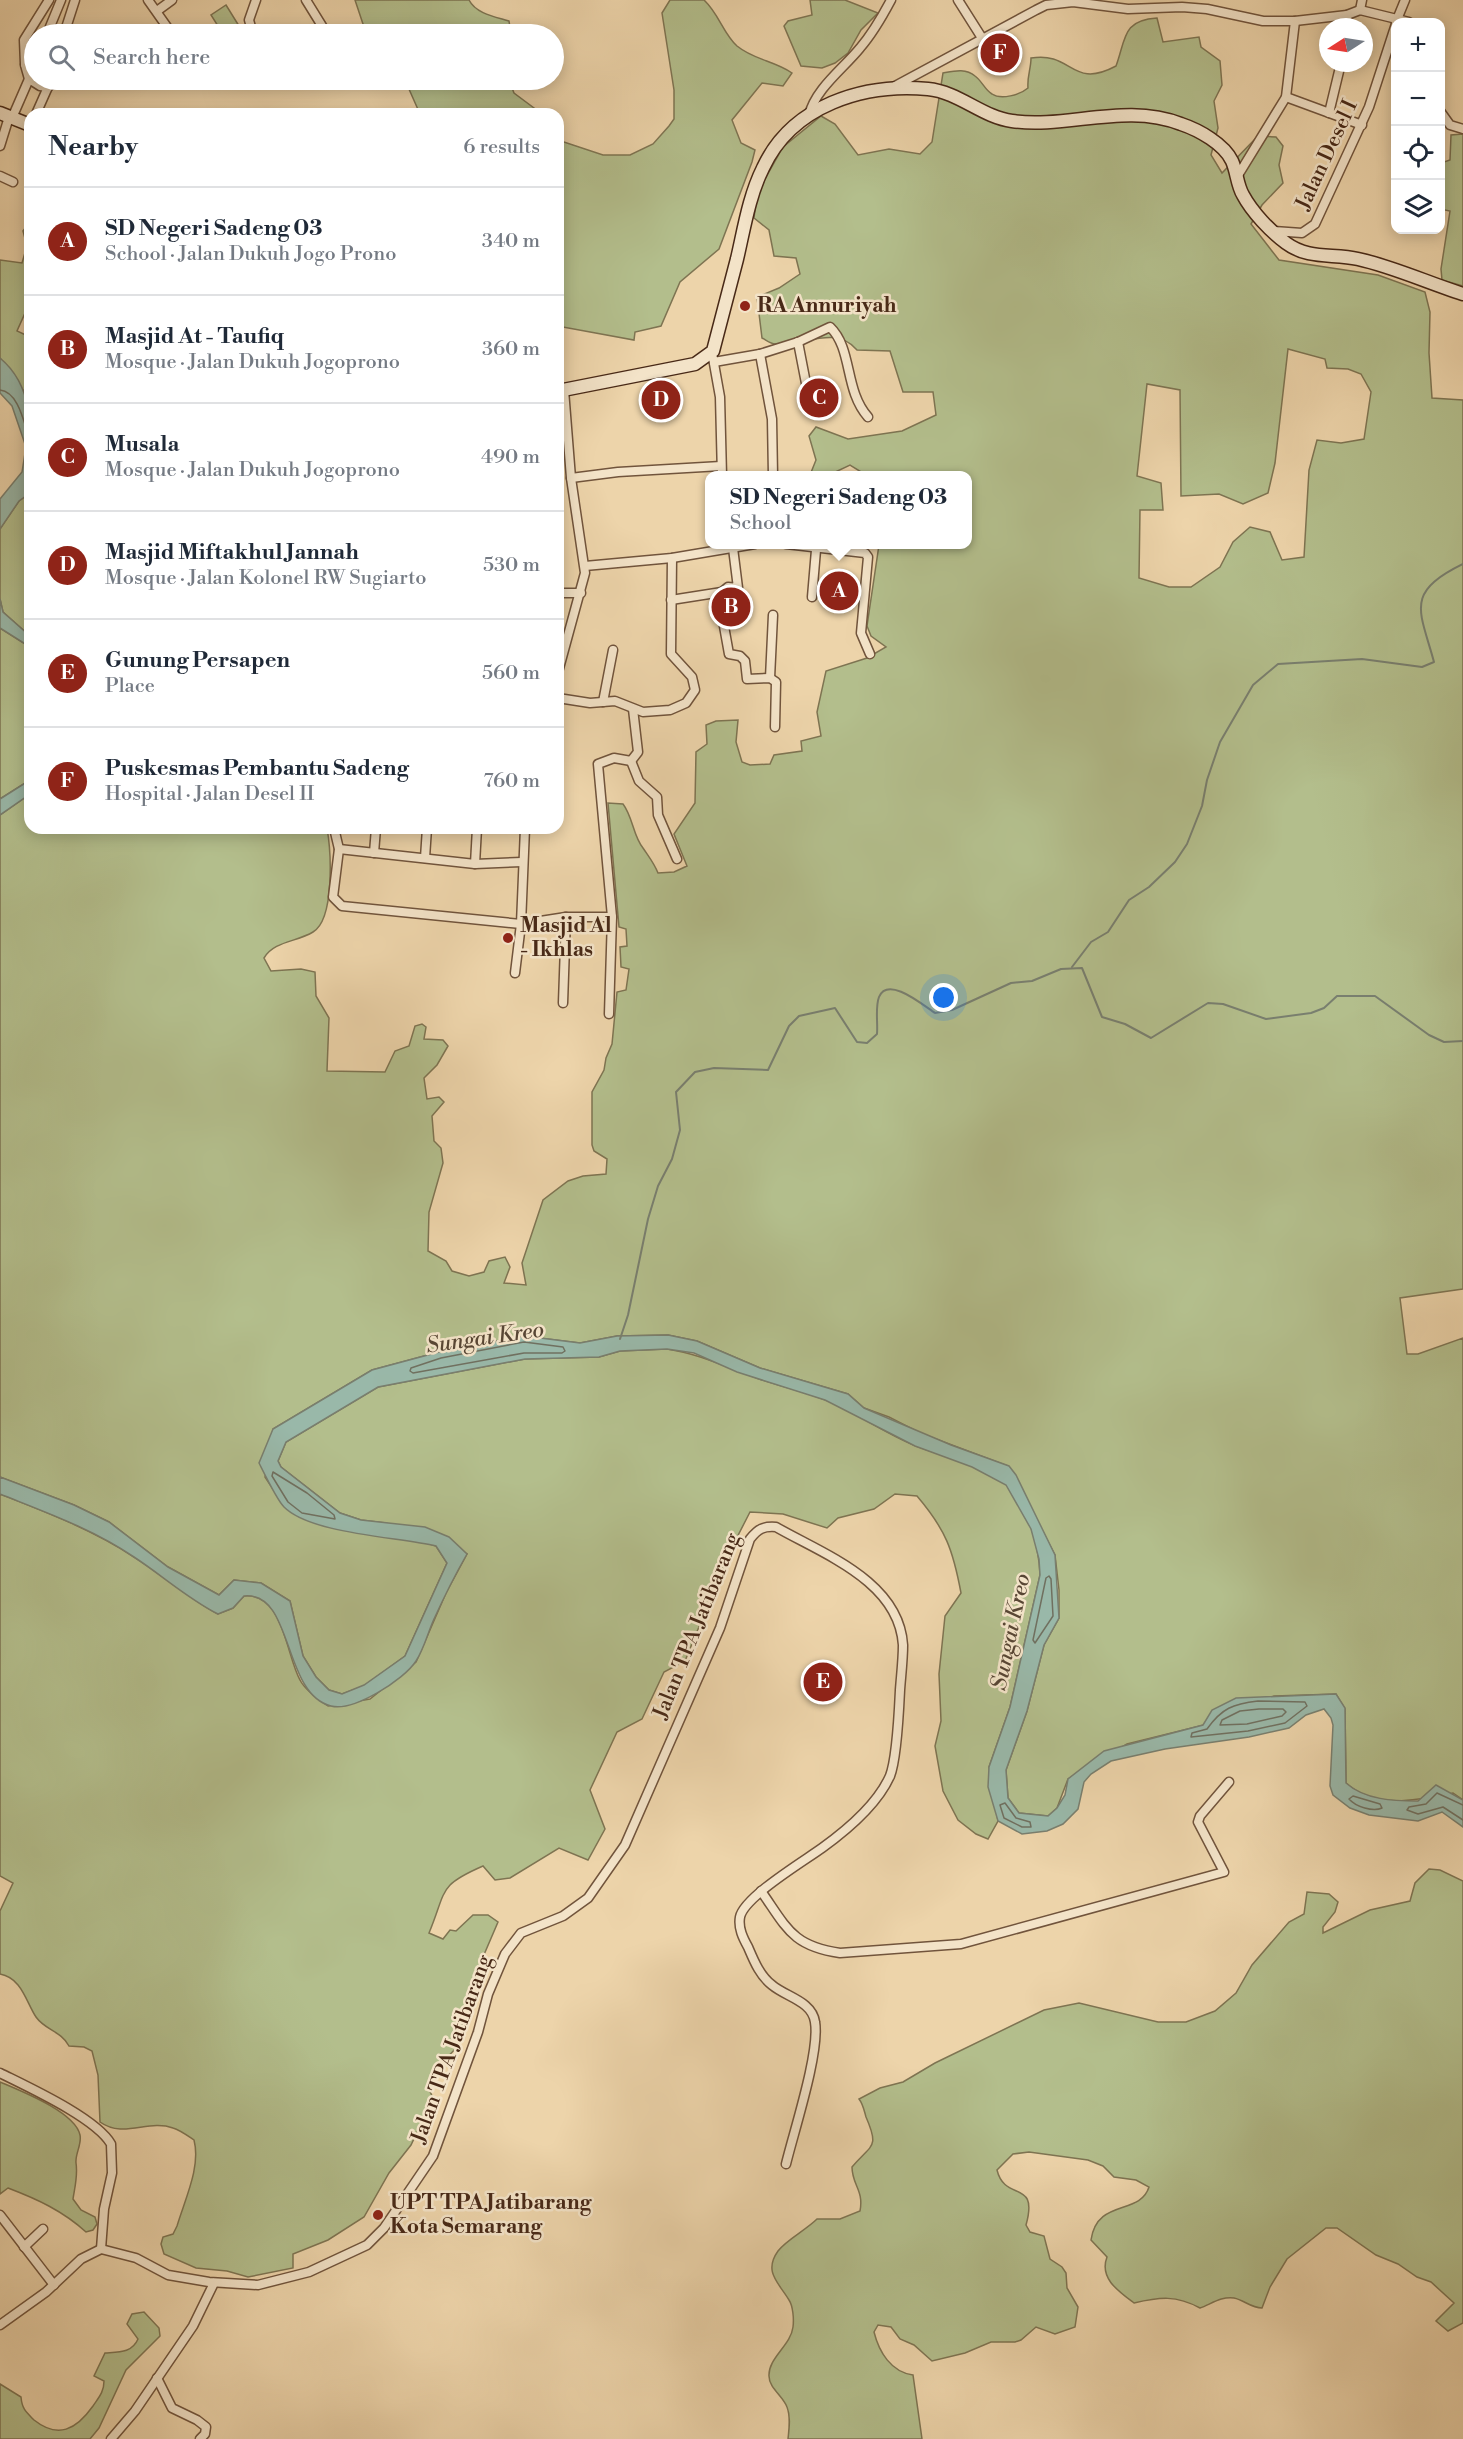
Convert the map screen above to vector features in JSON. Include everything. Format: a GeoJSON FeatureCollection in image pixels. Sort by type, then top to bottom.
{"type":"FeatureCollection","features":[{"type":"Feature","properties":{"kind":"main road"},"geometry":{"type":"LineString","coordinates":[[564,389],[695,364],[713,357],[757,181],[776,148],[809,115],[844,96],[893,87],[932,89],[1012,121],[1035,122],[1147,116],[1180,123],[1225,150],[1232,160],[1242,194],[1287,244],[1304,253],[1358,259],[1463,294]]}},
{"type":"Feature","properties":{"kind":"main road"},"geometry":{"type":"LineString","coordinates":[[7,116],[24,123]]}},
{"type":"Feature","properties":{"kind":"street"},"geometry":{"type":"LineString","coordinates":[[34,24],[49,0]]}},
{"type":"Feature","properties":{"kind":"street"},"geometry":{"type":"LineString","coordinates":[[52,24],[61,0]]}},
{"type":"Feature","properties":{"kind":"street"},"geometry":{"type":"LineString","coordinates":[[67,24],[75,0]]}},
{"type":"Feature","properties":{"kind":"street"},"geometry":{"type":"LineString","coordinates":[[148,0],[165,24]]}},
{"type":"Feature","properties":{"kind":"street"},"geometry":{"type":"LineString","coordinates":[[157,11],[172,0]]}},
{"type":"Feature","properties":{"kind":"street"},"geometry":{"type":"LineString","coordinates":[[250,24],[249,20],[256,0]]}},
{"type":"Feature","properties":{"kind":"street"},"geometry":{"type":"LineString","coordinates":[[306,0],[321,24]]}},
{"type":"Feature","properties":{"kind":"street"},"geometry":{"type":"LineString","coordinates":[[809,115],[814,99],[860,49],[880,23],[891,0]]}},
{"type":"Feature","properties":{"kind":"street"},"geometry":{"type":"LineString","coordinates":[[958,0],[982,38]]}},
{"type":"Feature","properties":{"kind":"street"},"geometry":{"type":"LineString","coordinates":[[1035,0],[1046,5]]}},
{"type":"Feature","properties":{"kind":"street"},"geometry":{"type":"LineString","coordinates":[[1360,10],[1362,0]]}},
{"type":"Feature","properties":{"kind":"street","name":"Jalan Desel I"},"geometry":{"type":"LineString","coordinates":[[1398,18],[1405,0]]}},
{"type":"Feature","properties":{"kind":"street"},"geometry":{"type":"LineString","coordinates":[[893,87],[1046,5],[1073,1],[1110,3],[1153,10],[1182,4],[1263,21],[1295,21],[1347,15],[1360,10],[1391,20]]}},
{"type":"Feature","properties":{"kind":"street"},"geometry":{"type":"LineString","coordinates":[[1237,177],[1286,97],[1295,21]]}},
{"type":"Feature","properties":{"kind":"street","name":"Jalan Desel I"},"geometry":{"type":"LineString","coordinates":[[1274,231],[1302,233],[1315,225],[1362,125],[1391,37]]}},
{"type":"Feature","properties":{"kind":"street"},"geometry":{"type":"LineString","coordinates":[[1329,113],[1339,72]]}},
{"type":"Feature","properties":{"kind":"street"},"geometry":{"type":"LineString","coordinates":[[0,146],[7,116],[24,87]]}},
{"type":"Feature","properties":{"kind":"street"},"geometry":{"type":"LineString","coordinates":[[39,108],[47,90]]}},
{"type":"Feature","properties":{"kind":"street"},"geometry":{"type":"LineString","coordinates":[[1286,97],[1362,125]]}},
{"type":"Feature","properties":{"kind":"street"},"geometry":{"type":"LineString","coordinates":[[1445,118],[1450,125],[1463,129]]}},
{"type":"Feature","properties":{"kind":"street"},"geometry":{"type":"LineString","coordinates":[[0,176],[14,182]]}},
{"type":"Feature","properties":{"kind":"street"},"geometry":{"type":"LineString","coordinates":[[722,471],[720,398],[713,357],[760,354],[798,342],[828,327],[832,328],[839,341],[855,402],[868,417]]}},
{"type":"Feature","properties":{"kind":"street"},"geometry":{"type":"LineString","coordinates":[[798,342],[810,404]]}},
{"type":"Feature","properties":{"kind":"street"},"geometry":{"type":"LineString","coordinates":[[760,354],[772,418],[773,471]]}},
{"type":"Feature","properties":{"kind":"street"},"geometry":{"type":"LineString","coordinates":[[564,416],[585,566],[581,593],[564,651]]}},
{"type":"Feature","properties":{"kind":"street"},"geometry":{"type":"LineString","coordinates":[[571,478],[618,472],[705,471]]}},
{"type":"Feature","properties":{"kind":"street"},"geometry":{"type":"LineString","coordinates":[[585,566],[672,558],[717,549]]}},
{"type":"Feature","properties":{"kind":"street"},"geometry":{"type":"LineString","coordinates":[[671,600],[722,592],[728,587],[738,588],[728,549]]}},
{"type":"Feature","properties":{"kind":"street"},"geometry":{"type":"LineString","coordinates":[[811,549],[835,549]]}},
{"type":"Feature","properties":{"kind":"street"},"geometry":{"type":"LineString","coordinates":[[856,549],[869,559],[861,633],[870,654]]}},
{"type":"Feature","properties":{"kind":"street"},"geometry":{"type":"LineString","coordinates":[[812,597],[816,550]]}},
{"type":"Feature","properties":{"kind":"street"},"geometry":{"type":"LineString","coordinates":[[564,699],[590,703],[615,701],[643,712],[670,710],[686,703],[695,690],[693,677],[671,654],[672,558]]}},
{"type":"Feature","properties":{"kind":"street"},"geometry":{"type":"LineString","coordinates":[[722,592],[722,615],[729,654],[740,656],[745,661],[747,679],[770,678],[776,682],[775,727]]}},
{"type":"Feature","properties":{"kind":"street"},"geometry":{"type":"LineString","coordinates":[[564,593],[581,593]]}},
{"type":"Feature","properties":{"kind":"street"},"geometry":{"type":"LineString","coordinates":[[770,678],[773,615]]}},
{"type":"Feature","properties":{"kind":"street"},"geometry":{"type":"LineString","coordinates":[[603,702],[613,650]]}},
{"type":"Feature","properties":{"kind":"street"},"geometry":{"type":"LineString","coordinates":[[631,761],[638,752],[633,709]]}},
{"type":"Feature","properties":{"kind":"street"},"geometry":{"type":"LineString","coordinates":[[609,1014],[612,917],[598,764],[614,758],[631,761]]}},
{"type":"Feature","properties":{"kind":"street"},"geometry":{"type":"LineString","coordinates":[[631,761],[639,781],[657,797],[658,815],[677,859]]}},
{"type":"Feature","properties":{"kind":"street"},"geometry":{"type":"LineString","coordinates":[[335,834],[339,849],[333,897],[342,906],[521,924],[566,917],[612,917]]}},
{"type":"Feature","properties":{"kind":"street"},"geometry":{"type":"LineString","coordinates":[[374,853],[376,834]]}},
{"type":"Feature","properties":{"kind":"street"},"geometry":{"type":"LineString","coordinates":[[425,858],[427,834]]}},
{"type":"Feature","properties":{"kind":"street"},"geometry":{"type":"LineString","coordinates":[[474,864],[476,834]]}},
{"type":"Feature","properties":{"kind":"street"},"geometry":{"type":"LineString","coordinates":[[515,973],[521,924],[524,834]]}},
{"type":"Feature","properties":{"kind":"street"},"geometry":{"type":"LineString","coordinates":[[339,849],[474,864],[522,862]]}},
{"type":"Feature","properties":{"kind":"street"},"geometry":{"type":"LineString","coordinates":[[563,1003],[566,917]]}},
{"type":"Feature","properties":{"kind":"street","name":"Jalan TPA Jatibarang"},"geometry":{"type":"LineString","coordinates":[[101,2249],[136,2258],[168,2275],[214,2283],[258,2285],[309,2272],[367,2245],[384,2228],[433,2156],[505,1954],[521,1933],[563,1916],[588,1898],[625,1845],[720,1628],[750,1539],[760,1528],[776,1527],[860,1576],[886,1599],[897,1623],[903,1644],[900,1707],[891,1774],[865,1811],[824,1847],[760,1891]]}},
{"type":"Feature","properties":{"kind":"street"},"geometry":{"type":"LineString","coordinates":[[786,2164],[810,2068],[815,2022],[807,2006],[765,1979],[742,1936],[739,1926],[740,1914],[760,1891],[797,1940],[824,1951],[840,1953],[961,1944],[1224,1872],[1198,1822],[1200,1816],[1229,1782]]}},
{"type":"Feature","properties":{"kind":"street"},"geometry":{"type":"LineString","coordinates":[[0,2073],[57,2103],[95,2128],[111,2144],[112,2173],[104,2209],[101,2249],[81,2259],[54,2285],[0,2325]]}},
{"type":"Feature","properties":{"kind":"street"},"geometry":{"type":"LineString","coordinates":[[0,2215],[54,2285]]}},
{"type":"Feature","properties":{"kind":"street"},"geometry":{"type":"LineString","coordinates":[[24,2247],[44,2229]]}},
{"type":"Feature","properties":{"kind":"street"},"geometry":{"type":"LineString","coordinates":[[111,2439],[193,2326],[214,2283]]}},
{"type":"Feature","properties":{"kind":"street"},"geometry":{"type":"LineString","coordinates":[[157,2378],[172,2408],[206,2427],[205,2434],[200,2439]]}},
{"type":"Feature","properties":{"kind":"green space"},"geometry":{"type":"Polygon","coordinates":[[[355,0],[469,0],[481,12],[509,21],[509,24],[363,24],[355,0]]]}},
{"type":"Feature","properties":{"kind":"green space"},"geometry":{"type":"Polygon","coordinates":[[[670,0],[704,0],[737,46],[792,73],[783,86],[762,83],[732,120],[741,143],[755,150],[752,162],[719,249],[680,282],[661,326],[635,332],[634,340],[564,327],[564,142],[603,155],[630,155],[653,144],[669,126],[674,119],[674,90],[662,13],[670,0]]]}},
{"type":"Feature","properties":{"kind":"green space"},"geometry":{"type":"Polygon","coordinates":[[[810,0],[845,0],[878,13],[861,30],[848,53],[835,63],[822,68],[801,66],[784,26],[788,21],[812,15],[810,0]]]}},
{"type":"Feature","properties":{"kind":"green space"},"geometry":{"type":"Polygon","coordinates":[[[226,5],[238,24],[217,24],[211,15],[226,5]]]}},
{"type":"Feature","properties":{"kind":"green space"},"geometry":{"type":"Polygon","coordinates":[[[1157,18],[1163,42],[1199,37],[1201,47],[1220,61],[1222,85],[1214,101],[1218,128],[1211,155],[1222,173],[1258,136],[1276,137],[1283,146],[1279,165],[1283,183],[1262,205],[1251,224],[1279,260],[1378,275],[1425,292],[1430,312],[1429,353],[1432,398],[1463,400],[1463,1289],[1400,1298],[1407,1354],[1418,1354],[1463,1338],[1463,1800],[1453,1793],[1412,1800],[1384,1800],[1370,1797],[1346,1783],[1345,1709],[1336,1694],[1274,1696],[1204,1725],[1127,1744],[1068,1779],[1057,1808],[1048,1816],[1019,1813],[1008,1798],[1006,1770],[1027,1711],[1044,1645],[1059,1618],[1059,1590],[1055,1555],[1008,1466],[920,1433],[889,1417],[864,1408],[848,1394],[760,1368],[697,1341],[668,1335],[617,1336],[580,1343],[524,1336],[439,1352],[372,1370],[273,1429],[265,1477],[279,1498],[436,1546],[447,1563],[405,1656],[364,1686],[342,1694],[329,1690],[316,1677],[303,1656],[290,1601],[261,1583],[234,1580],[219,1595],[168,1567],[109,1522],[74,1505],[0,1477],[0,815],[24,798],[24,834],[328,834],[330,884],[325,914],[320,925],[307,935],[274,948],[264,958],[271,971],[301,969],[315,972],[316,996],[329,1018],[327,1071],[385,1072],[395,1051],[409,1046],[415,1026],[422,1024],[426,1027],[424,1039],[443,1040],[448,1046],[437,1065],[424,1078],[427,1099],[439,1097],[444,1102],[432,1116],[434,1141],[441,1148],[443,1163],[429,1212],[428,1251],[446,1261],[452,1271],[469,1276],[484,1272],[489,1261],[505,1257],[510,1267],[504,1283],[526,1285],[522,1263],[543,1200],[568,1181],[583,1176],[606,1174],[607,1159],[594,1151],[592,1145],[592,1092],[604,1070],[612,1044],[617,992],[626,990],[629,969],[621,967],[620,947],[627,946],[626,929],[619,927],[608,803],[623,804],[640,843],[658,873],[674,872],[687,866],[674,834],[695,803],[696,752],[707,744],[706,725],[716,721],[738,720],[736,742],[742,762],[750,765],[770,764],[774,755],[802,751],[801,741],[821,736],[817,712],[826,671],[867,658],[886,647],[871,636],[867,626],[878,549],[972,549],[972,471],[860,471],[850,465],[837,471],[812,471],[816,460],[809,436],[816,427],[848,439],[902,431],[936,415],[933,392],[903,392],[890,351],[857,350],[848,342],[829,337],[786,344],[773,344],[762,338],[757,297],[779,288],[800,274],[796,258],[774,256],[769,230],[754,218],[757,193],[783,147],[821,116],[835,124],[858,155],[889,149],[920,154],[932,142],[943,73],[968,72],[996,96],[1015,95],[1028,88],[1031,58],[1045,57],[1090,74],[1116,66],[1124,39],[1131,27],[1137,23],[1157,18]],[[1288,349],[1275,463],[1268,493],[1243,504],[1219,494],[1181,496],[1180,390],[1147,384],[1137,476],[1161,483],[1163,510],[1140,510],[1139,578],[1169,587],[1191,587],[1220,567],[1233,542],[1250,527],[1270,532],[1282,560],[1304,557],[1309,470],[1317,440],[1341,443],[1364,439],[1371,392],[1361,374],[1348,369],[1327,368],[1325,359],[1288,349]]]}},
{"type":"Feature","properties":{"kind":"green space"},"geometry":{"type":"Polygon","coordinates":[[[409,90],[513,90],[534,108],[417,108],[409,90]]]}},
{"type":"Feature","properties":{"kind":"green space"},"geometry":{"type":"Polygon","coordinates":[[[1463,134],[1463,286],[1442,280],[1441,269],[1450,211],[1445,210],[1445,162],[1450,160],[1451,135],[1463,134]]]}},
{"type":"Feature","properties":{"kind":"green space"},"geometry":{"type":"Polygon","coordinates":[[[24,256],[24,315],[17,331],[24,334],[24,391],[0,358],[0,260],[22,263],[24,256]]]}},
{"type":"Feature","properties":{"kind":"green space"},"geometry":{"type":"Polygon","coordinates":[[[24,497],[24,631],[3,612],[0,599],[0,529],[24,497]]]}},
{"type":"Feature","properties":{"kind":"green space"},"geometry":{"type":"Polygon","coordinates":[[[0,628],[24,643],[24,784],[0,799],[0,628]]]}},
{"type":"Feature","properties":{"kind":"green space"},"geometry":{"type":"Polygon","coordinates":[[[667,1349],[704,1358],[762,1380],[834,1403],[907,1442],[990,1473],[1008,1486],[1015,1495],[1031,1528],[1040,1575],[1010,1707],[989,1767],[998,1821],[988,1839],[976,1834],[958,1820],[943,1791],[935,1746],[941,1721],[939,1674],[945,1616],[961,1593],[947,1541],[927,1508],[917,1496],[895,1494],[874,1509],[838,1518],[827,1528],[783,1514],[750,1512],[730,1551],[685,1661],[664,1672],[642,1719],[617,1732],[590,1790],[605,1829],[588,1860],[559,1848],[510,1878],[495,1880],[483,1866],[450,1885],[442,1898],[429,1933],[443,1939],[450,1930],[456,1931],[473,1915],[488,1915],[498,1922],[468,1992],[459,2045],[439,2066],[428,2087],[433,2098],[411,2145],[389,2173],[364,2217],[328,2240],[293,2254],[293,2268],[248,2277],[227,2271],[196,2268],[164,2254],[161,2244],[163,2237],[173,2234],[177,2226],[194,2172],[196,2150],[194,2140],[178,2130],[164,2126],[118,2129],[100,2122],[98,2075],[92,2051],[84,2047],[69,2046],[62,2037],[36,2017],[14,1980],[0,1974],[0,1911],[13,1883],[0,1876],[0,1494],[102,1538],[145,1564],[218,1614],[233,1608],[244,1596],[257,1597],[268,1604],[276,1614],[295,1669],[300,1680],[312,1694],[328,1706],[370,1699],[416,1662],[446,1593],[467,1554],[386,1523],[361,1520],[340,1513],[281,1467],[278,1461],[286,1442],[378,1387],[525,1359],[599,1357],[620,1351],[667,1349]]]}},
{"type":"Feature","properties":{"kind":"green space"},"geometry":{"type":"Polygon","coordinates":[[[1429,1869],[1440,1870],[1463,1881],[1463,2323],[1448,2331],[1436,2321],[1454,2303],[1431,2282],[1376,2255],[1337,2228],[1326,2228],[1287,2259],[1270,2287],[1262,2308],[1230,2298],[1221,2299],[1200,2308],[1168,2298],[1134,2303],[1122,2294],[1108,2278],[1105,2265],[1107,2257],[1091,2240],[1101,2218],[1110,2212],[1137,2202],[1149,2187],[1136,2180],[1114,2177],[1103,2166],[1088,2160],[1029,2152],[1013,2154],[997,2170],[1001,2180],[1007,2186],[1025,2196],[1029,2210],[1026,2225],[1030,2232],[1044,2236],[1050,2259],[1062,2267],[1066,2273],[1067,2288],[1078,2307],[1075,2327],[1055,2334],[1036,2327],[1021,2340],[1015,2342],[991,2342],[965,2353],[932,2361],[914,2345],[900,2339],[891,2327],[878,2325],[874,2332],[887,2360],[898,2370],[913,2375],[922,2439],[788,2439],[788,2411],[771,2384],[769,2376],[772,2363],[791,2334],[793,2317],[790,2303],[774,2277],[772,2265],[778,2251],[817,2219],[840,2219],[860,2211],[860,2198],[852,2167],[873,2141],[859,2099],[880,2088],[903,2082],[935,2063],[1044,2010],[1079,2003],[1158,2022],[1186,2022],[1215,2011],[1236,1993],[1252,1965],[1289,1922],[1304,1914],[1307,1892],[1329,1894],[1338,1902],[1335,1912],[1323,1927],[1323,1933],[1370,1910],[1410,1901],[1415,1883],[1429,1869]]]}},
{"type":"Feature","properties":{"kind":"green space"},"geometry":{"type":"Polygon","coordinates":[[[0,2082],[46,2103],[76,2126],[80,2138],[73,2199],[81,2210],[95,2217],[97,2224],[93,2230],[86,2232],[49,2206],[8,2188],[0,2194],[0,2082]]]}},
{"type":"Feature","properties":{"kind":"green space"},"geometry":{"type":"Polygon","coordinates":[[[144,2312],[159,2328],[160,2336],[126,2370],[99,2428],[90,2439],[0,2439],[0,2384],[21,2397],[22,2405],[27,2412],[43,2426],[59,2430],[73,2426],[87,2414],[102,2391],[104,2381],[94,2376],[105,2353],[124,2351],[135,2344],[138,2339],[127,2324],[132,2314],[144,2312]]]}},
{"type":"Feature","properties":{"kind":"water"},"geometry":{"type":"Polygon","coordinates":[[[0,358],[13,371],[24,393],[24,441],[12,406],[0,393],[0,358]]]}},
{"type":"Feature","properties":{"kind":"water"},"geometry":{"type":"Polygon","coordinates":[[[24,460],[24,497],[0,529],[0,499],[22,472],[24,460]]]}},
{"type":"Feature","properties":{"kind":"water"},"geometry":{"type":"Polygon","coordinates":[[[0,599],[3,612],[24,631],[24,643],[0,628],[0,599]]]}},
{"type":"Feature","properties":{"kind":"water"},"geometry":{"type":"Polygon","coordinates":[[[24,784],[24,798],[0,815],[0,799],[24,784]]]}},
{"type":"Feature","properties":{"kind":"water"},"geometry":{"type":"Polygon","coordinates":[[[668,1335],[697,1341],[760,1368],[848,1394],[864,1408],[951,1445],[1009,1466],[1016,1475],[1055,1555],[1059,1618],[1044,1645],[1027,1711],[1006,1770],[1008,1798],[1019,1813],[1048,1816],[1057,1808],[1065,1795],[1068,1779],[1104,1751],[1203,1725],[1212,1710],[1236,1698],[1336,1694],[1345,1708],[1346,1783],[1371,1796],[1409,1801],[1418,1801],[1436,1785],[1463,1800],[1463,1827],[1442,1812],[1418,1821],[1369,1815],[1350,1808],[1333,1795],[1330,1786],[1333,1725],[1324,1709],[1306,1715],[1289,1728],[1249,1737],[1165,1749],[1111,1761],[1091,1774],[1084,1782],[1078,1809],[1063,1824],[1047,1831],[1022,1834],[998,1821],[988,1787],[989,1767],[1010,1707],[1040,1575],[1039,1559],[1031,1529],[1006,1485],[972,1467],[915,1446],[825,1400],[737,1372],[694,1353],[667,1349],[620,1351],[599,1357],[525,1359],[378,1387],[286,1442],[278,1461],[281,1467],[340,1513],[361,1520],[425,1527],[449,1537],[467,1554],[438,1611],[419,1656],[410,1669],[377,1693],[340,1707],[331,1706],[315,1698],[295,1665],[281,1625],[272,1609],[260,1599],[244,1596],[233,1608],[218,1614],[102,1538],[0,1494],[0,1477],[74,1505],[109,1522],[168,1567],[219,1595],[234,1580],[261,1583],[290,1601],[303,1656],[316,1677],[329,1690],[342,1694],[364,1685],[405,1656],[447,1563],[436,1546],[334,1529],[297,1516],[284,1507],[259,1463],[273,1429],[372,1370],[439,1352],[524,1336],[580,1343],[617,1336],[668,1335]]]}},
{"type":"Feature","properties":{"kind":"waterway"},"geometry":{"type":"LineString","coordinates":[[1072,967],[1091,942],[1108,932],[1129,900],[1149,887],[1175,862],[1187,844],[1202,806],[1207,780],[1220,742],[1253,685],[1278,664],[1362,659],[1422,667],[1434,662],[1421,616],[1421,604],[1424,594],[1432,584],[1444,574],[1463,564]]}},
{"type":"Feature","properties":{"kind":"waterway"},"geometry":{"type":"LineString","coordinates":[[620,1339],[628,1315],[648,1219],[658,1186],[672,1159],[680,1130],[676,1092],[695,1072],[714,1068],[768,1070],[789,1026],[799,1016],[835,1008],[857,1042],[867,1043],[877,1034],[878,1001],[884,991],[890,989],[906,994],[935,1013],[952,1010],[1011,983],[1032,981],[1061,969],[1082,968],[1102,1017],[1125,1024],[1151,1038],[1208,1003],[1223,1004],[1266,1019],[1311,1013],[1324,1008],[1337,996],[1375,996],[1429,1035],[1444,1042],[1463,1041]]}},
{"type":"Feature","properties":{"kind":"place","name":"Puskesmas Pembantu Sadeng"},"geometry":{"type":"Point","coordinates":[1000,53]}},
{"type":"Feature","properties":{"kind":"place","name":"RA Annuriyah"},"geometry":{"type":"Point","coordinates":[745,306]}},
{"type":"Feature","properties":{"kind":"place","name":"Musala"},"geometry":{"type":"Point","coordinates":[819,398]}},
{"type":"Feature","properties":{"kind":"place","name":"Masjid Miftakhul Jannah"},"geometry":{"type":"Point","coordinates":[661,400]}},
{"type":"Feature","properties":{"kind":"place","name":"SD Negeri Sadeng 03"},"geometry":{"type":"Point","coordinates":[839,591]}},
{"type":"Feature","properties":{"kind":"place","name":"Masjid At - Taufiq"},"geometry":{"type":"Point","coordinates":[731,607]}},
{"type":"Feature","properties":{"kind":"place","name":"Masjid Al - Ikhlas"},"geometry":{"type":"Point","coordinates":[508,938]}},
{"type":"Feature","properties":{"kind":"place","name":"Gunung Persapen"},"geometry":{"type":"Point","coordinates":[823,1682]}},
{"type":"Feature","properties":{"kind":"place","name":"UPT TPA Jatibarang Kota Semarang"},"geometry":{"type":"Point","coordinates":[378,2215]}},
{"type":"Feature","properties":{"kind":"water label","name":"Sungai Kreo"},"geometry":{"type":"Point","coordinates":[485,1338]}},
{"type":"Feature","properties":{"kind":"water label","name":"Sungai Kreo"},"geometry":{"type":"Point","coordinates":[1011,1632]}}]}
